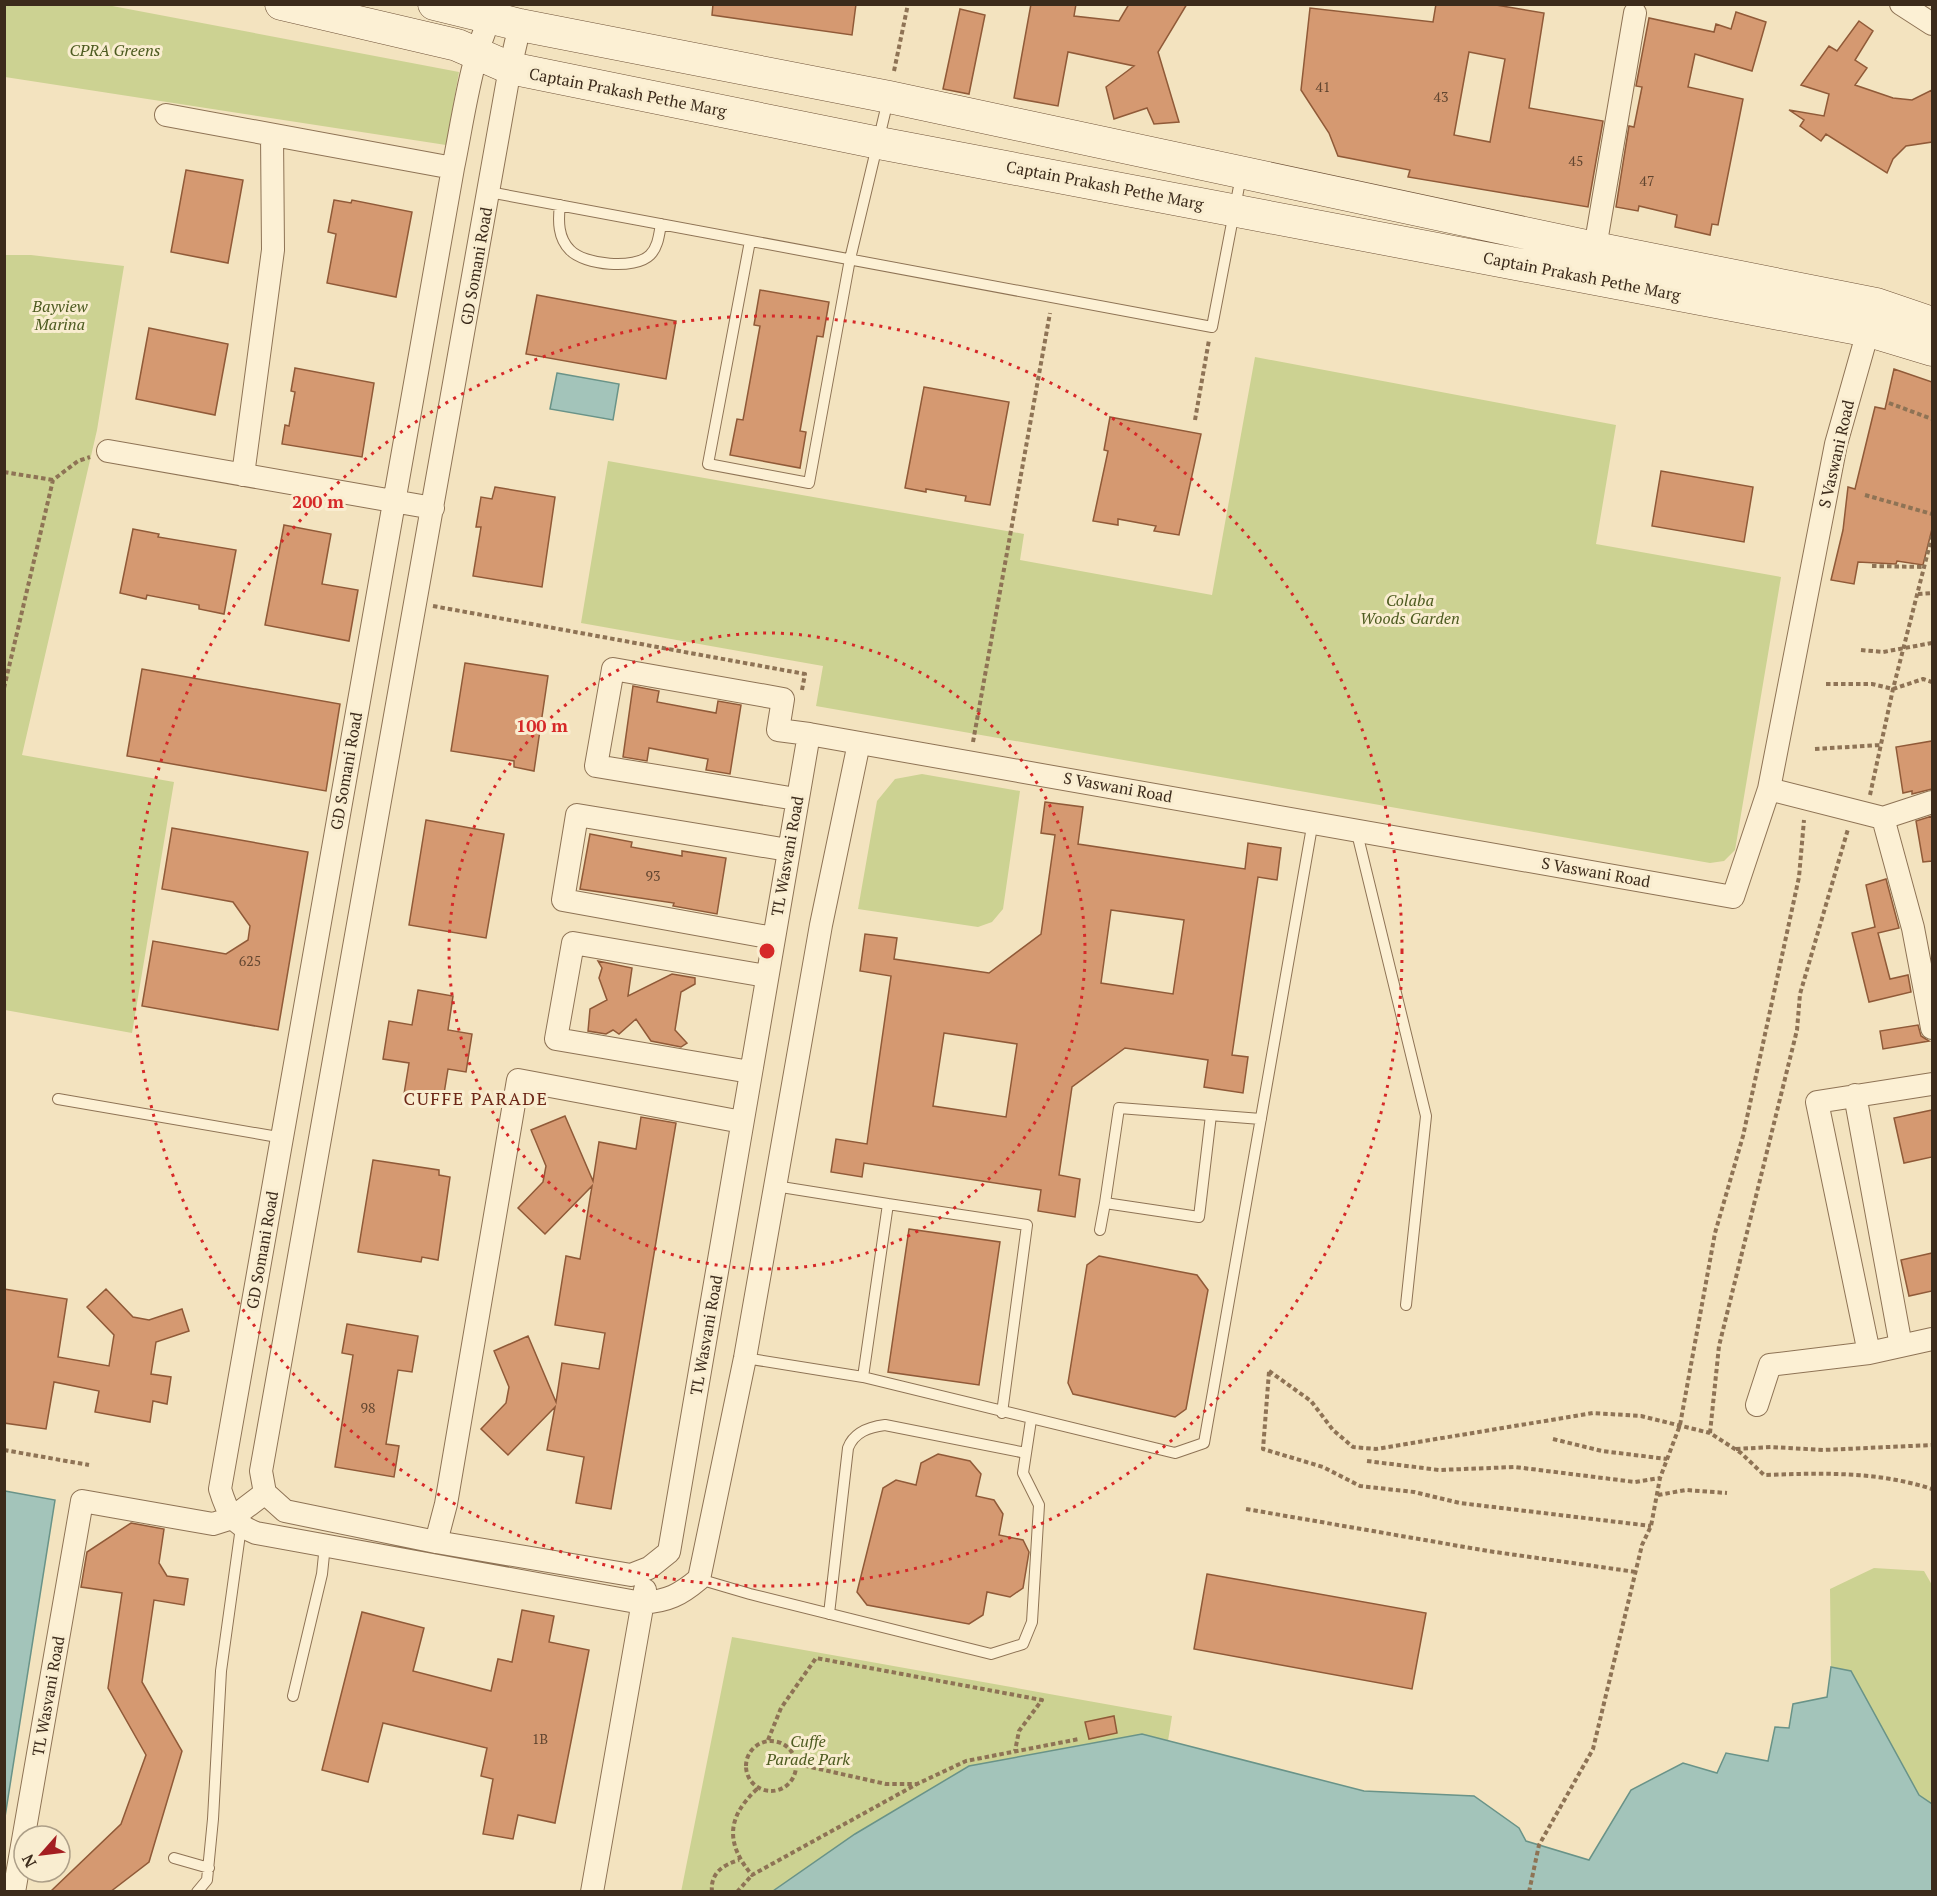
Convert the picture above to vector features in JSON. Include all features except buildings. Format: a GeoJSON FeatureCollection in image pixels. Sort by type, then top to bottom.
{"type":"FeatureCollection","features":[{"type":"Feature","properties":{"kind":"main road","name":"Captain Prakash Pethe Marg"},"geometry":{"type":"LineString","coordinates":[[281,4],[457,45],[510,68],[879,143],[1235,209],[1872,317],[1932,323]]}},
{"type":"Feature","properties":{"kind":"main road","name":"Captain Prakash Pethe Marg"},"geometry":{"type":"LineString","coordinates":[[434,4],[503,16],[889,97],[1595,248],[1872,317],[1932,350]]}},
{"type":"Feature","properties":{"kind":"main road"},"geometry":{"type":"LineString","coordinates":[[1082,139],[1100,184]]}},
{"type":"Feature","properties":{"kind":"street"},"geometry":{"type":"LineString","coordinates":[[1901,4],[1932,24]]}},
{"type":"Feature","properties":{"kind":"street"},"geometry":{"type":"LineString","coordinates":[[1595,248],[1635,13]]}},
{"type":"Feature","properties":{"kind":"street","name":"GD Somani Road"},"geometry":{"type":"LineString","coordinates":[[236,1523],[220,1489],[277,1137],[453,168],[478,55],[503,16]]}},
{"type":"Feature","properties":{"kind":"street","name":"GD Somani Road"},"geometry":{"type":"LineString","coordinates":[[265,1493],[261,1471],[510,68],[503,16]]}},
{"type":"Feature","properties":{"kind":"street"},"geometry":{"type":"LineString","coordinates":[[166,115],[453,168]]}},
{"type":"Feature","properties":{"kind":"street"},"geometry":{"type":"LineString","coordinates":[[243,475],[273,250],[272,135]]}},
{"type":"Feature","properties":{"kind":"street","name":"S Vaswani Road"},"geometry":{"type":"LineString","coordinates":[[859,743],[1313,821],[1733,897],[1769,789],[1836,444],[1872,317]]}},
{"type":"Feature","properties":{"kind":"street"},"geometry":{"type":"LineString","coordinates":[[108,451],[433,508]]}},
{"type":"Feature","properties":{"kind":"street"},"geometry":{"type":"LineString","coordinates":[[649,1568],[631,1575],[436,1542],[285,1510],[265,1493],[236,1523],[256,1533],[642,1603],[665,1601],[679,1596],[699,1579],[745,1358],[821,924],[859,743],[778,730],[783,699],[613,669],[596,766],[796,799]]}},
{"type":"Feature","properties":{"kind":"street","name":"TL Wasvani Road"},"geometry":{"type":"LineString","coordinates":[[649,1568],[669,1552],[788,850],[796,799],[802,733]]}},
{"type":"Feature","properties":{"kind":"street"},"geometry":{"type":"LineString","coordinates":[[1769,789],[1867,814],[1932,802]]}},
{"type":"Feature","properties":{"kind":"street"},"geometry":{"type":"LineString","coordinates":[[1867,814],[1923,926],[1932,1028]]}},
{"type":"Feature","properties":{"kind":"street"},"geometry":{"type":"LineString","coordinates":[[773,938],[563,900],[577,815],[788,850]]}},
{"type":"Feature","properties":{"kind":"street"},"geometry":{"type":"LineString","coordinates":[[750,1072],[556,1039],[573,943],[766,976]]}},
{"type":"Feature","properties":{"kind":"street"},"geometry":{"type":"LineString","coordinates":[[436,1542],[446,1504],[518,1080],[742,1122]]}},
{"type":"Feature","properties":{"kind":"street"},"geometry":{"type":"LineString","coordinates":[[1869,1353],[1817,1102],[1932,1084]]}},
{"type":"Feature","properties":{"kind":"street"},"geometry":{"type":"LineString","coordinates":[[1855,1095],[1901,1346]]}},
{"type":"Feature","properties":{"kind":"street"},"geometry":{"type":"LineString","coordinates":[[1757,1405],[1770,1365],[1869,1353],[1932,1339]]}},
{"type":"Feature","properties":{"kind":"street","name":"TL Wasvani Road"},"geometry":{"type":"LineString","coordinates":[[14,1892],[82,1501],[213,1524],[236,1523]]}},
{"type":"Feature","properties":{"kind":"street"},"geometry":{"type":"LineString","coordinates":[[592,1892],[649,1568]]}},
{"type":"Feature","properties":{"kind":"lane"},"geometry":{"type":"LineString","coordinates":[[750,241],[708,464],[809,483],[850,260],[889,97]]}},
{"type":"Feature","properties":{"kind":"lane"},"geometry":{"type":"LineString","coordinates":[[489,192],[1212,327],[1242,173]]}},
{"type":"Feature","properties":{"kind":"lane"},"geometry":{"type":"LineString","coordinates":[[560,205],[558,220],[565,243],[578,256],[594,261],[628,264],[641,261],[655,248],[661,224]]}},
{"type":"Feature","properties":{"kind":"lane"},"geometry":{"type":"LineString","coordinates":[[745,1358],[863,1377],[1030,1420],[1175,1453],[1204,1443],[1313,821]]}},
{"type":"Feature","properties":{"kind":"lane"},"geometry":{"type":"LineString","coordinates":[[1356,829],[1426,1116],[1406,1305]]}},
{"type":"Feature","properties":{"kind":"lane"},"geometry":{"type":"LineString","coordinates":[[58,1100],[277,1137]]}},
{"type":"Feature","properties":{"kind":"lane"},"geometry":{"type":"LineString","coordinates":[[1100,1230],[1119,1108],[1261,1119]]}},
{"type":"Feature","properties":{"kind":"lane"},"geometry":{"type":"LineString","coordinates":[[1105,1203],[1198,1217],[1211,1115]]}},
{"type":"Feature","properties":{"kind":"lane"},"geometry":{"type":"LineString","coordinates":[[775,1186],[1027,1225],[1002,1413]]}},
{"type":"Feature","properties":{"kind":"lane"},"geometry":{"type":"LineString","coordinates":[[863,1377],[888,1204]]}},
{"type":"Feature","properties":{"kind":"lane"},"geometry":{"type":"LineString","coordinates":[[699,1579],[991,1654],[1023,1644],[1032,1622],[1039,1505],[1023,1473],[1030,1420]]}},
{"type":"Feature","properties":{"kind":"lane"},"geometry":{"type":"LineString","coordinates":[[829,1614],[848,1448],[851,1440],[858,1434],[868,1427],[885,1425],[1026,1453]]}},
{"type":"Feature","properties":{"kind":"lane"},"geometry":{"type":"LineString","coordinates":[[196,1892],[207,1880],[221,1671],[236,1523]]}},
{"type":"Feature","properties":{"kind":"lane"},"geometry":{"type":"LineString","coordinates":[[293,1696],[322,1574],[325,1545]]}},
{"type":"Feature","properties":{"kind":"lane"},"geometry":{"type":"LineString","coordinates":[[174,1858],[208,1868]]}},
{"type":"Feature","properties":{"kind":"path"},"geometry":{"type":"LineString","coordinates":[[889,97],[908,4]]}},
{"type":"Feature","properties":{"kind":"path"},"geometry":{"type":"LineString","coordinates":[[970,761],[1052,297]]}},
{"type":"Feature","properties":{"kind":"path"},"geometry":{"type":"LineString","coordinates":[[1195,420],[1212,327]]}},
{"type":"Feature","properties":{"kind":"path"},"geometry":{"type":"LineString","coordinates":[[1889,403],[1932,419]]}},
{"type":"Feature","properties":{"kind":"path"},"geometry":{"type":"LineString","coordinates":[[4,688],[53,480],[78,461],[108,451]]}},
{"type":"Feature","properties":{"kind":"path"},"geometry":{"type":"LineString","coordinates":[[4,472],[53,480]]}},
{"type":"Feature","properties":{"kind":"path"},"geometry":{"type":"LineString","coordinates":[[1865,495],[1932,514]]}},
{"type":"Feature","properties":{"kind":"path"},"geometry":{"type":"LineString","coordinates":[[1710,1433],[1719,1346],[1797,1030],[1800,993],[1867,814],[1893,689],[1932,536]]}},
{"type":"Feature","properties":{"kind":"path"},"geometry":{"type":"LineString","coordinates":[[1872,566],[1925,567]]}},
{"type":"Feature","properties":{"kind":"path"},"geometry":{"type":"LineString","coordinates":[[1918,594],[1932,593]]}},
{"type":"Feature","properties":{"kind":"path"},"geometry":{"type":"LineString","coordinates":[[416,603],[805,674],[802,733]]}},
{"type":"Feature","properties":{"kind":"path"},"geometry":{"type":"LineString","coordinates":[[1861,650],[1883,652],[1932,643]]}},
{"type":"Feature","properties":{"kind":"path"},"geometry":{"type":"LineString","coordinates":[[1826,684],[1872,684],[1893,689],[1923,679],[1932,682]]}},
{"type":"Feature","properties":{"kind":"path"},"geometry":{"type":"LineString","coordinates":[[1815,749],[1881,745]]}},
{"type":"Feature","properties":{"kind":"path"},"geometry":{"type":"LineString","coordinates":[[1529,1892],[1539,1845],[1593,1749],[1642,1545],[1651,1526],[1660,1478],[1680,1425],[1715,1233],[1743,1136],[1799,877],[1806,797]]}},
{"type":"Feature","properties":{"kind":"path"},"geometry":{"type":"LineString","coordinates":[[1651,1526],[1460,1503],[1414,1492],[1360,1486],[1323,1467],[1263,1449],[1269,1371],[1311,1401],[1333,1430],[1353,1447],[1376,1449],[1593,1413],[1641,1416],[1710,1433],[1735,1449],[1764,1474],[1824,1473],[1898,1478],[1932,1490]]}},
{"type":"Feature","properties":{"kind":"path"},"geometry":{"type":"LineString","coordinates":[[1553,1439],[1602,1451],[1668,1459]]}},
{"type":"Feature","properties":{"kind":"path"},"geometry":{"type":"LineString","coordinates":[[1735,1449],[1771,1447],[1822,1450],[1932,1445]]}},
{"type":"Feature","properties":{"kind":"path"},"geometry":{"type":"LineString","coordinates":[[4,1450],[89,1465]]}},
{"type":"Feature","properties":{"kind":"path"},"geometry":{"type":"LineString","coordinates":[[1367,1461],[1439,1470],[1515,1467],[1635,1482],[1660,1478]]}},
{"type":"Feature","properties":{"kind":"path"},"geometry":{"type":"LineString","coordinates":[[1658,1495],[1686,1490],[1727,1493]]}},
{"type":"Feature","properties":{"kind":"path"},"geometry":{"type":"LineString","coordinates":[[1246,1509],[1488,1551],[1636,1572]]}},
{"type":"Feature","properties":{"kind":"path"},"geometry":{"type":"LineString","coordinates":[[768,1740],[781,1708],[816,1658],[1042,1700],[1019,1731],[1015,1751]]}},
{"type":"Feature","properties":{"kind":"path"},"geometry":{"type":"LineString","coordinates":[[737,1892],[752,1875],[917,1784],[966,1761],[1079,1739]]}},
{"type":"Feature","properties":{"kind":"path"},"geometry":{"type":"LineString","coordinates":[[768,1740],[790,1749],[797,1764],[788,1786],[773,1792],[757,1789],[744,1768],[753,1746],[768,1740]]}},
{"type":"Feature","properties":{"kind":"path"},"geometry":{"type":"LineString","coordinates":[[797,1764],[886,1784],[917,1784]]}},
{"type":"Feature","properties":{"kind":"path"},"geometry":{"type":"LineString","coordinates":[[752,1875],[739,1860],[733,1840],[734,1821],[742,1802],[757,1789]]}},
{"type":"Feature","properties":{"kind":"path"},"geometry":{"type":"LineString","coordinates":[[712,1892],[713,1878],[724,1864],[739,1860]]}},
{"type":"Feature","properties":{"kind":"green space","name":"CPRA Greens"},"geometry":{"type":"Polygon","coordinates":[[[4,5],[107,5],[459,72],[446,145],[5,77],[4,5]]]}},
{"type":"Feature","properties":{"kind":"green space","name":"Bayview Marina"},"geometry":{"type":"Polygon","coordinates":[[[5,255],[31,255],[124,266],[97,430],[22,755],[174,782],[132,1033],[5,1010],[5,255]]]}},
{"type":"Feature","properties":{"kind":"green space","name":"Colaba Woods Garden"},"geometry":{"type":"Polygon","coordinates":[[[1255,357],[1616,425],[1596,544],[1781,577],[1735,850],[1724,861],[1710,863],[816,706],[823,666],[581,623],[608,461],[1024,534],[1020,560],[1212,595],[1255,357]]]}},
{"type":"Feature","properties":{"kind":"green space"},"geometry":{"type":"Polygon","coordinates":[[[922,774],[1020,791],[1003,909],[992,922],[978,927],[858,909],[877,801],[895,779],[922,774]]]}},
{"type":"Feature","properties":{"kind":"green space"},"geometry":{"type":"Polygon","coordinates":[[[1874,1568],[1924,1571],[1932,1585],[1932,1804],[1919,1795],[1851,1671],[1831,1667],[1830,1589],[1874,1568]]]}},
{"type":"Feature","properties":{"kind":"green space","name":"Cuffe Parade Park"},"geometry":{"type":"Polygon","coordinates":[[[732,1637],[1172,1716],[1168,1741],[1142,1734],[969,1766],[855,1834],[773,1891],[681,1892],[732,1637]]]}},
{"type":"Feature","properties":{"kind":"water"},"geometry":{"type":"Polygon","coordinates":[[[557,373],[619,384],[613,420],[550,409],[557,373]]]}},
{"type":"Feature","properties":{"kind":"water"},"geometry":{"type":"Polygon","coordinates":[[[4,1491],[55,1500],[5,1817],[4,1491]]]}},
{"type":"Feature","properties":{"kind":"water"},"geometry":{"type":"Polygon","coordinates":[[[1831,1667],[1851,1671],[1919,1795],[1932,1804],[1932,1891],[773,1891],[855,1834],[969,1766],[1142,1734],[1364,1791],[1474,1796],[1519,1828],[1526,1841],[1589,1860],[1631,1790],[1683,1763],[1717,1773],[1726,1753],[1768,1761],[1775,1727],[1789,1728],[1793,1704],[1827,1697],[1831,1667]]]}},
{"type":"Feature","properties":{"kind":"district","name":"CUFFE PARADE"},"geometry":{"type":"Point","coordinates":[476,1099]}}]}
